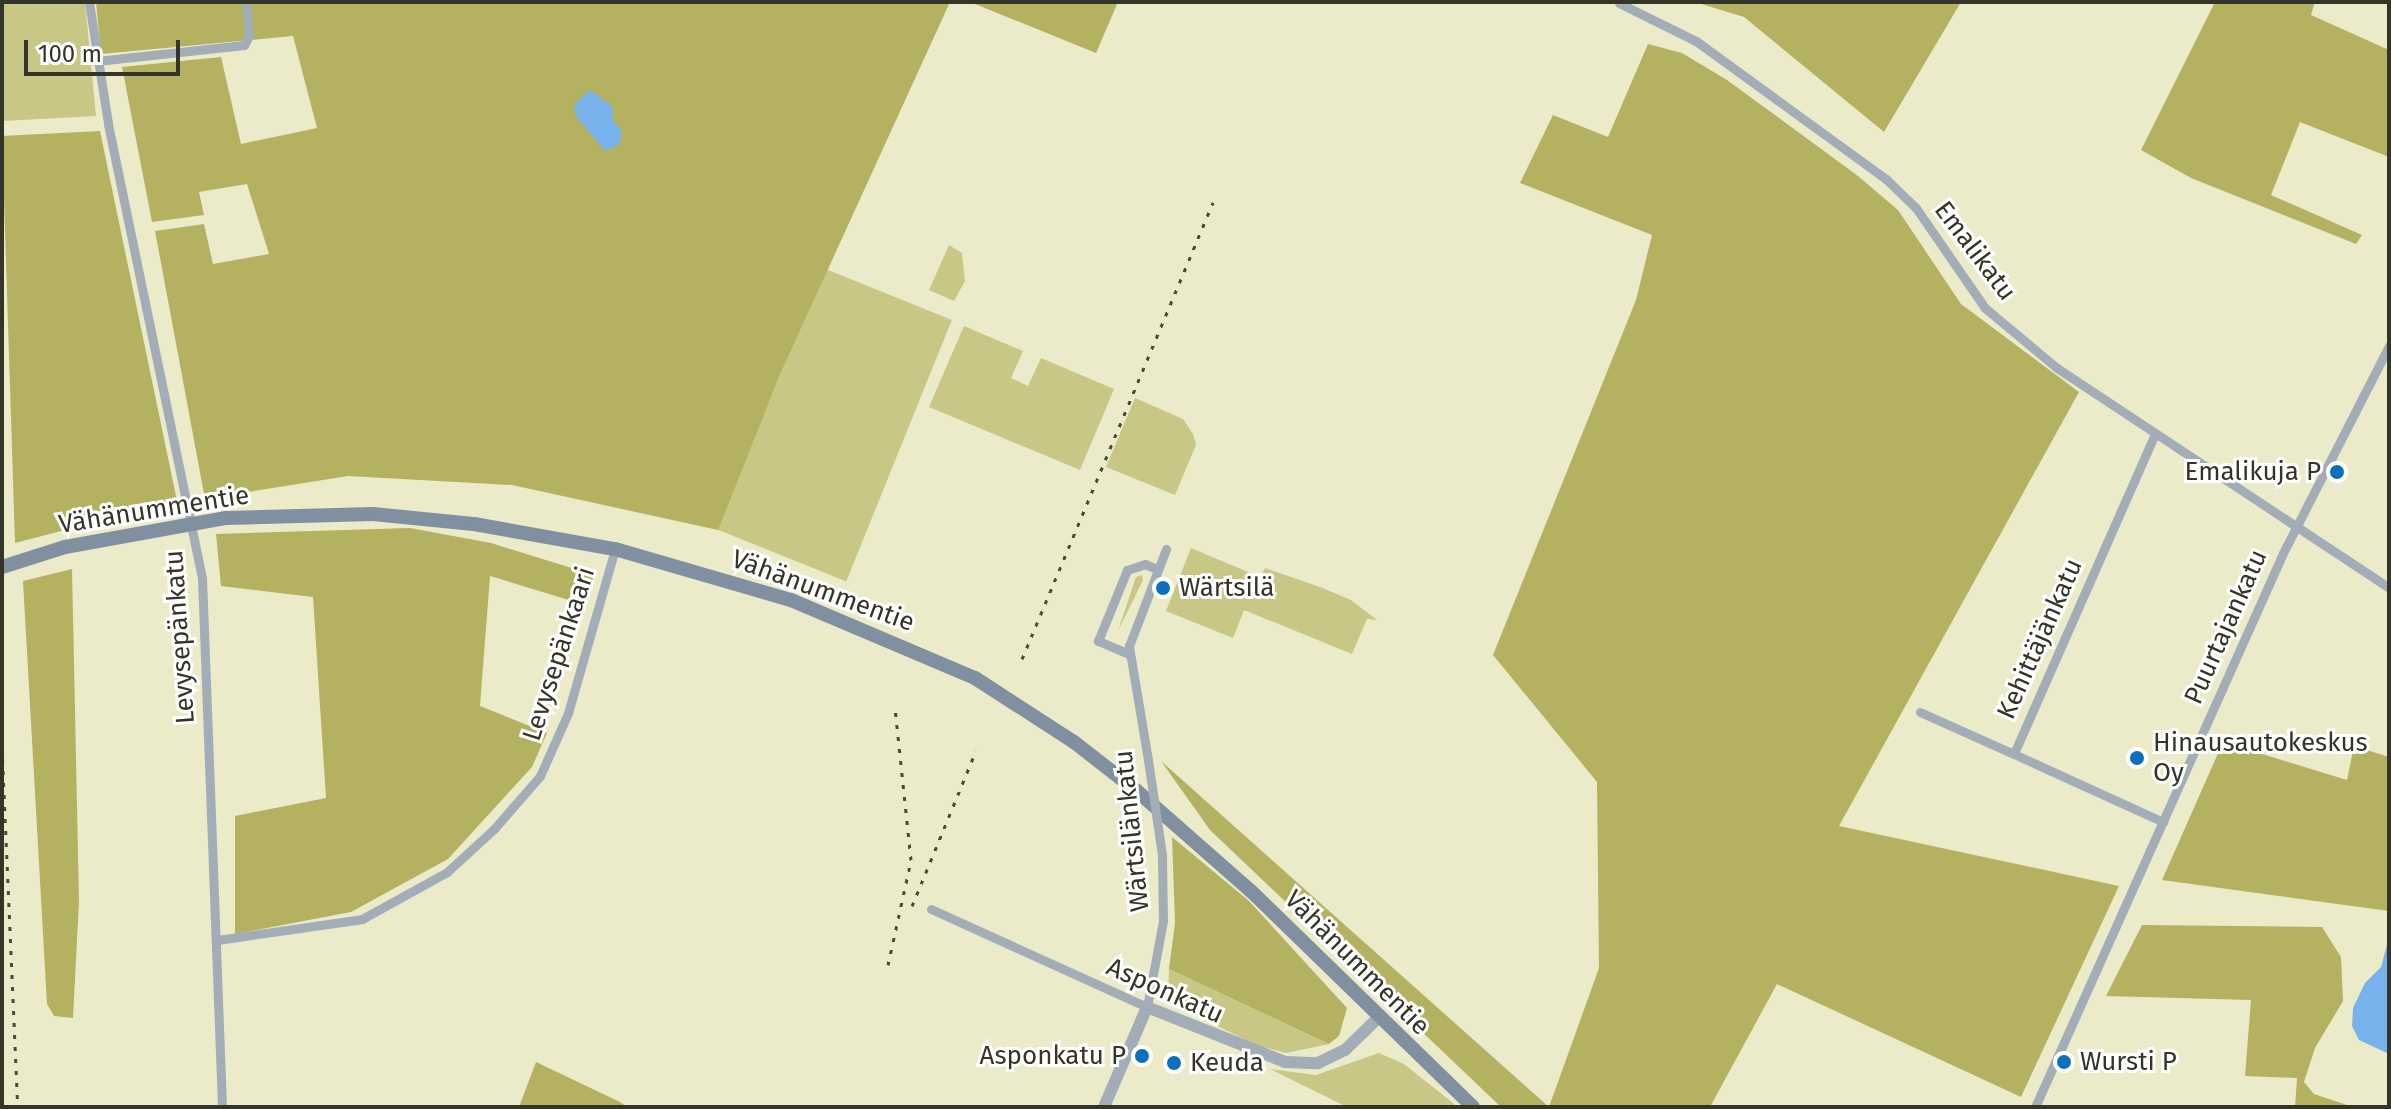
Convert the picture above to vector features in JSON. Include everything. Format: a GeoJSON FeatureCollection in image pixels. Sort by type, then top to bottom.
{"type":"FeatureCollection","features":[{"type":"Feature","properties":{"kind":"main road","name":"Vähänummentie"},"geometry":{"type":"LineString","coordinates":[[2,567],[65,547],[226,518],[373,514],[474,524],[615,549],[791,600],[975,678],[1074,742],[1137,791],[1252,892],[1377,1019],[1473,1107]]}},
{"type":"Feature","properties":{"kind":"street","name":"Levysepänkatu"},"geometry":{"type":"LineString","coordinates":[[89,2],[108,124],[202,578],[222,1107]]}},
{"type":"Feature","properties":{"kind":"street"},"geometry":{"type":"LineString","coordinates":[[97,61],[244,45],[249,36],[246,2]]}},
{"type":"Feature","properties":{"kind":"street","name":"Emalikatu"},"geometry":{"type":"LineString","coordinates":[[1619,3],[1696,41],[1886,179],[1916,208],[1985,308],[2057,368],[2154,436],[2389,588]]}},
{"type":"Feature","properties":{"kind":"street","name":"Puurtajankatu"},"geometry":{"type":"LineString","coordinates":[[2035,1107],[2295,529],[2389,346]]}},
{"type":"Feature","properties":{"kind":"street","name":"Kehittäjänkatu"},"geometry":{"type":"LineString","coordinates":[[2154,436],[2014,754],[2163,822]]}},
{"type":"Feature","properties":{"kind":"street","name":"Levysepänkaari"},"geometry":{"type":"LineString","coordinates":[[217,940],[362,919],[447,872],[494,829],[540,776],[568,713],[615,549]]}},
{"type":"Feature","properties":{"kind":"street","name":"Wärtsilänkatu"},"geometry":{"type":"LineString","coordinates":[[1104,1107],[1147,1007],[1163,921],[1162,855],[1129,654],[1166,549]]}},
{"type":"Feature","properties":{"kind":"street"},"geometry":{"type":"LineString","coordinates":[[1129,654],[1098,641],[1127,570],[1145,564],[1157,569]]}},
{"type":"Feature","properties":{"kind":"street"},"geometry":{"type":"LineString","coordinates":[[1920,712],[2014,754]]}},
{"type":"Feature","properties":{"kind":"street","name":"Asponkatu"},"geometry":{"type":"LineString","coordinates":[[931,909],[1253,1054],[1285,1062],[1318,1063],[1345,1050],[1377,1019]]}},
{"type":"Feature","properties":{"kind":"shaded area"},"geometry":{"type":"Polygon","coordinates":[[[2,2],[85,2],[96,116],[2,121],[2,2]]]}},
{"type":"Feature","properties":{"kind":"shaded area"},"geometry":{"type":"Polygon","coordinates":[[[96,2],[950,2],[781,372],[718,530],[512,485],[348,476],[205,499],[155,231],[204,224],[213,264],[269,254],[247,184],[199,192],[204,215],[152,222],[122,67],[221,57],[241,144],[317,128],[293,36],[101,54],[96,2]]]}},
{"type":"Feature","properties":{"kind":"shaded area"},"geometry":{"type":"Polygon","coordinates":[[[970,2],[1118,2],[1096,53],[970,2]]]}},
{"type":"Feature","properties":{"kind":"shaded area"},"geometry":{"type":"Polygon","coordinates":[[[1695,2],[1961,2],[1884,132],[1744,17],[1695,2]]]}},
{"type":"Feature","properties":{"kind":"shaded area"},"geometry":{"type":"Polygon","coordinates":[[[2215,2],[2315,2],[2311,15],[2389,50],[2389,157],[2300,122],[2271,195],[2362,235],[2356,244],[2191,178],[2141,150],[2215,2]]]}},
{"type":"Feature","properties":{"kind":"shaded area"},"geometry":{"type":"Polygon","coordinates":[[[1648,44],[1682,53],[1727,80],[1858,176],[1898,210],[1961,304],[2079,392],[1839,826],[2119,886],[2021,1097],[1777,984],[1710,1107],[1549,1107],[1599,968],[1597,782],[1493,655],[1636,300],[1652,235],[1520,183],[1553,115],[1608,137],[1648,44]]]}},
{"type":"Feature","properties":{"kind":"shaded area"},"geometry":{"type":"Polygon","coordinates":[[[100,131],[177,501],[15,543],[2,136],[100,131]]]}},
{"type":"Feature","properties":{"kind":"shaded area"},"geometry":{"type":"Polygon","coordinates":[[[949,245],[962,253],[965,281],[954,301],[929,290],[949,245]]]}},
{"type":"Feature","properties":{"kind":"shaded area"},"geometry":{"type":"Polygon","coordinates":[[[823,268],[952,320],[846,582],[717,529],[823,268]]]}},
{"type":"Feature","properties":{"kind":"shaded area"},"geometry":{"type":"Polygon","coordinates":[[[964,326],[1023,351],[1011,378],[1028,386],[1041,358],[1114,389],[1080,470],[929,407],[964,326]]]}},
{"type":"Feature","properties":{"kind":"shaded area"},"geometry":{"type":"Polygon","coordinates":[[[1135,398],[1183,419],[1193,434],[1196,445],[1175,495],[1106,467],[1135,398]]]}},
{"type":"Feature","properties":{"kind":"shaded area"},"geometry":{"type":"Polygon","coordinates":[[[410,528],[491,543],[594,575],[585,605],[490,576],[480,706],[547,733],[532,767],[448,859],[351,912],[235,934],[235,816],[326,798],[313,597],[221,586],[216,534],[410,528]]]}},
{"type":"Feature","properties":{"kind":"shaded area"},"geometry":{"type":"Polygon","coordinates":[[[1191,548],[1260,577],[1265,568],[1320,587],[1351,600],[1377,620],[1367,619],[1352,654],[1244,610],[1233,638],[1166,611],[1191,548]]]}},
{"type":"Feature","properties":{"kind":"shaded area"},"geometry":{"type":"Polygon","coordinates":[[[72,569],[79,901],[73,1018],[54,1016],[47,1004],[23,581],[72,569]]]}},
{"type":"Feature","properties":{"kind":"shaded area"},"geometry":{"type":"Polygon","coordinates":[[[1142,575],[1143,580],[1118,631],[1136,577],[1142,575]]]}},
{"type":"Feature","properties":{"kind":"shaded area"},"geometry":{"type":"Polygon","coordinates":[[[2223,742],[2347,780],[2354,746],[2389,757],[2389,911],[2162,880],[2223,742]]]}},
{"type":"Feature","properties":{"kind":"shaded area"},"geometry":{"type":"Polygon","coordinates":[[[1161,761],[1549,1107],[1501,1107],[1210,830],[1161,761]]]}},
{"type":"Feature","properties":{"kind":"shaded area"},"geometry":{"type":"Polygon","coordinates":[[[1172,837],[1249,901],[1347,1008],[1339,1036],[1329,1044],[1169,969],[1175,923],[1172,837]]]}},
{"type":"Feature","properties":{"kind":"shaded area"},"geometry":{"type":"Polygon","coordinates":[[[2142,925],[2322,927],[2341,957],[2343,1001],[2315,1048],[2304,1082],[2314,1094],[2353,1107],[2295,1107],[2297,1078],[2245,1076],[2251,1000],[2106,996],[2142,925]]]}},
{"type":"Feature","properties":{"kind":"shaded area"},"geometry":{"type":"Polygon","coordinates":[[[1169,969],[1329,1044],[1286,1053],[1256,1045],[1168,1002],[1169,969]]]}},
{"type":"Feature","properties":{"kind":"shaded area"},"geometry":{"type":"Polygon","coordinates":[[[1379,1053],[1404,1064],[1458,1107],[1347,1107],[1270,1069],[1316,1075],[1379,1053]]]}},
{"type":"Feature","properties":{"kind":"shaded area"},"geometry":{"type":"Polygon","coordinates":[[[536,1062],[620,1102],[627,1107],[519,1107],[536,1062]]]}},
{"type":"Feature","properties":{"kind":"water"},"geometry":{"type":"Polygon","coordinates":[[[590,90],[612,106],[614,122],[622,131],[619,145],[605,151],[576,116],[574,105],[590,90]]]}},
{"type":"Feature","properties":{"kind":"water"},"geometry":{"type":"Polygon","coordinates":[[[2389,937],[2387,1053],[2359,1040],[2352,1026],[2353,1008],[2365,983],[2381,967],[2389,937]]]}},
{"type":"Feature","properties":{"kind":"railway"},"geometry":{"type":"LineString","coordinates":[[1022,659],[1213,202]]}},
{"type":"Feature","properties":{"kind":"railway"},"geometry":{"type":"LineString","coordinates":[[888,965],[911,860],[895,707]]}},
{"type":"Feature","properties":{"kind":"railway"},"geometry":{"type":"LineString","coordinates":[[2,747],[18,1107]]}},
{"type":"Feature","properties":{"kind":"railway"},"geometry":{"type":"LineString","coordinates":[[912,906],[976,751]]}},
{"type":"Feature","properties":{"kind":"place","name":"Emalikuja P"},"geometry":{"type":"Point","coordinates":[2337,472]}},
{"type":"Feature","properties":{"kind":"place","name":"Wärtsilä"},"geometry":{"type":"Point","coordinates":[1163,588]}},
{"type":"Feature","properties":{"kind":"place","name":"Hinausautokeskus Oy"},"geometry":{"type":"Point","coordinates":[2137,758]}},
{"type":"Feature","properties":{"kind":"place","name":"Asponkatu P"},"geometry":{"type":"Point","coordinates":[1142,1056]}},
{"type":"Feature","properties":{"kind":"place","name":"Wursti P"},"geometry":{"type":"Point","coordinates":[2064,1062]}},
{"type":"Feature","properties":{"kind":"place","name":"Keuda"},"geometry":{"type":"Point","coordinates":[1174,1063]}}]}
